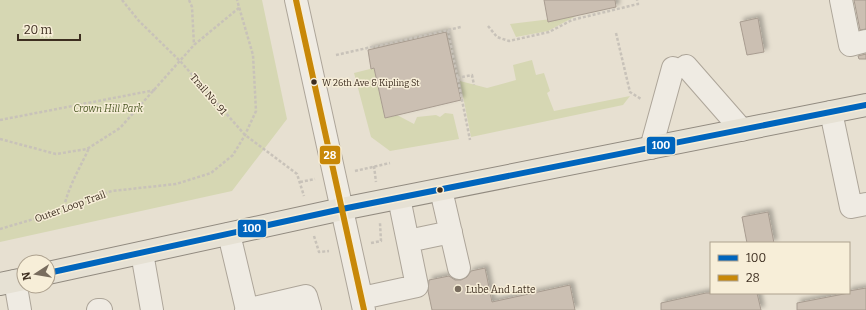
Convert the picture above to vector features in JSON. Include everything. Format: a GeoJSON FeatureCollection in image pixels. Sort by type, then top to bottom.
{"type":"FeatureCollection","features":[{"type":"Feature","properties":{"kind":"main road"},"geometry":{"type":"LineString","coordinates":[[56,272],[342,209],[866,105]]}},
{"type":"Feature","properties":{"kind":"street"},"geometry":{"type":"LineString","coordinates":[[296,0],[363,304],[417,286],[399,198]]}},
{"type":"Feature","properties":{"kind":"street"},"geometry":{"type":"LineString","coordinates":[[841,0],[850,45],[866,41]]}},
{"type":"Feature","properties":{"kind":"street"},"geometry":{"type":"LineString","coordinates":[[651,148],[680,67],[742,130]]}},
{"type":"Feature","properties":{"kind":"street"},"geometry":{"type":"LineString","coordinates":[[830,112],[851,207],[866,204]]}},
{"type":"Feature","properties":{"kind":"street"},"geometry":{"type":"LineString","coordinates":[[441,190],[459,268]]}},
{"type":"Feature","properties":{"kind":"street"},"geometry":{"type":"LineString","coordinates":[[408,242],[451,232]]}},
{"type":"Feature","properties":{"kind":"street"},"geometry":{"type":"LineString","coordinates":[[229,234],[247,310],[306,296],[310,310]]}},
{"type":"Feature","properties":{"kind":"street"},"geometry":{"type":"LineString","coordinates":[[142,253],[152,310]]}},
{"type":"Feature","properties":{"kind":"street"},"geometry":{"type":"LineString","coordinates":[[13,281],[20,310]]}},
{"type":"Feature","properties":{"kind":"path","name":"Trail No. 91"},"geometry":{"type":"LineString","coordinates":[[122,0],[140,21],[181,62],[245,136],[297,174],[300,182]]}},
{"type":"Feature","properties":{"kind":"path"},"geometry":{"type":"LineString","coordinates":[[189,0],[192,7],[194,45]]}},
{"type":"Feature","properties":{"kind":"path","name":"Outer Loop Trail"},"geometry":{"type":"LineString","coordinates":[[0,229],[44,216],[112,191],[176,184],[211,173],[233,156],[245,136],[256,111],[253,55],[237,0]]}},
{"type":"Feature","properties":{"kind":"path"},"geometry":{"type":"LineString","coordinates":[[488,26],[497,38],[509,41],[549,32],[572,20],[638,4],[637,0]]}},
{"type":"Feature","properties":{"kind":"path"},"geometry":{"type":"LineString","coordinates":[[0,139],[56,154],[89,148],[120,128],[181,62],[194,45],[240,7]]}},
{"type":"Feature","properties":{"kind":"path"},"geometry":{"type":"LineString","coordinates":[[336,55],[461,27]]}},
{"type":"Feature","properties":{"kind":"path"},"geometry":{"type":"LineString","coordinates":[[448,30],[470,140]]}},
{"type":"Feature","properties":{"kind":"path"},"geometry":{"type":"LineString","coordinates":[[616,33],[630,92],[641,99]]}},
{"type":"Feature","properties":{"kind":"path"},"geometry":{"type":"LineString","coordinates":[[458,78],[472,75],[474,85]]}},
{"type":"Feature","properties":{"kind":"path"},"geometry":{"type":"LineString","coordinates":[[0,120],[156,90]]}},
{"type":"Feature","properties":{"kind":"path"},"geometry":{"type":"LineString","coordinates":[[64,208],[70,185],[89,148]]}},
{"type":"Feature","properties":{"kind":"green space","name":"Crown Hill Park"},"geometry":{"type":"Polygon","coordinates":[[[0,0],[262,0],[287,119],[232,191],[0,242],[0,0]]]}},
{"type":"Feature","properties":{"kind":"green space"},"geometry":{"type":"Polygon","coordinates":[[[576,16],[548,31],[516,37],[510,24],[576,16]]]}},
{"type":"Feature","properties":{"kind":"green space"},"geometry":{"type":"Polygon","coordinates":[[[532,60],[536,75],[544,73],[550,91],[547,93],[554,111],[630,96],[623,105],[471,137],[460,81],[487,88],[516,80],[513,65],[532,60]]]}},
{"type":"Feature","properties":{"kind":"green space"},"geometry":{"type":"Polygon","coordinates":[[[374,68],[385,118],[397,115],[414,124],[417,117],[436,115],[440,117],[445,113],[453,114],[459,139],[390,151],[371,137],[354,73],[374,68]]]}},
{"type":"Feature","properties":{"kind":"building"},"geometry":{"type":"Polygon","coordinates":[[[544,0],[615,0],[616,7],[548,22],[544,0]]]}},
{"type":"Feature","properties":{"kind":"building"},"geometry":{"type":"Polygon","coordinates":[[[854,0],[866,0],[866,29],[860,30],[854,0]]]}},
{"type":"Feature","properties":{"kind":"building"},"geometry":{"type":"Polygon","coordinates":[[[758,18],[764,52],[747,55],[740,22],[758,18]]]}},
{"type":"Feature","properties":{"kind":"building"},"geometry":{"type":"Polygon","coordinates":[[[446,32],[461,100],[385,118],[374,68],[371,69],[368,50],[446,32]]]}},
{"type":"Feature","properties":{"kind":"building"},"geometry":{"type":"Polygon","coordinates":[[[866,54],[866,59],[859,59],[858,56],[866,54]]]}},
{"type":"Feature","properties":{"kind":"building"},"geometry":{"type":"Polygon","coordinates":[[[768,212],[774,242],[747,242],[742,217],[768,212]]]}},
{"type":"Feature","properties":{"kind":"building"},"geometry":{"type":"Polygon","coordinates":[[[485,268],[492,302],[570,285],[575,310],[432,310],[428,291],[429,280],[449,276],[455,280],[461,280],[467,277],[471,271],[485,268]]]}},
{"type":"Feature","properties":{"kind":"building"},"geometry":{"type":"Polygon","coordinates":[[[866,288],[866,310],[797,310],[797,303],[850,294],[850,291],[866,288]]]}},
{"type":"Feature","properties":{"kind":"building"},"geometry":{"type":"Polygon","coordinates":[[[706,293],[757,294],[761,310],[661,310],[661,303],[706,293]]]}},
{"type":"Feature","properties":{"kind":"transit line","name":"28"},"geometry":{"type":"LineString","coordinates":[[296,0],[364,310]]}},
{"type":"Feature","properties":{"kind":"transit line","name":"100"},"geometry":{"type":"LineString","coordinates":[[56,271],[342,209],[866,105]]}},
{"type":"Feature","properties":{"kind":"place","name":"W 26th Ave & Kipling St"},"geometry":{"type":"Point","coordinates":[314,82]}},
{"type":"Feature","properties":{"kind":"place","name":"Lube And Latte"},"geometry":{"type":"Point","coordinates":[458,289]}}]}
